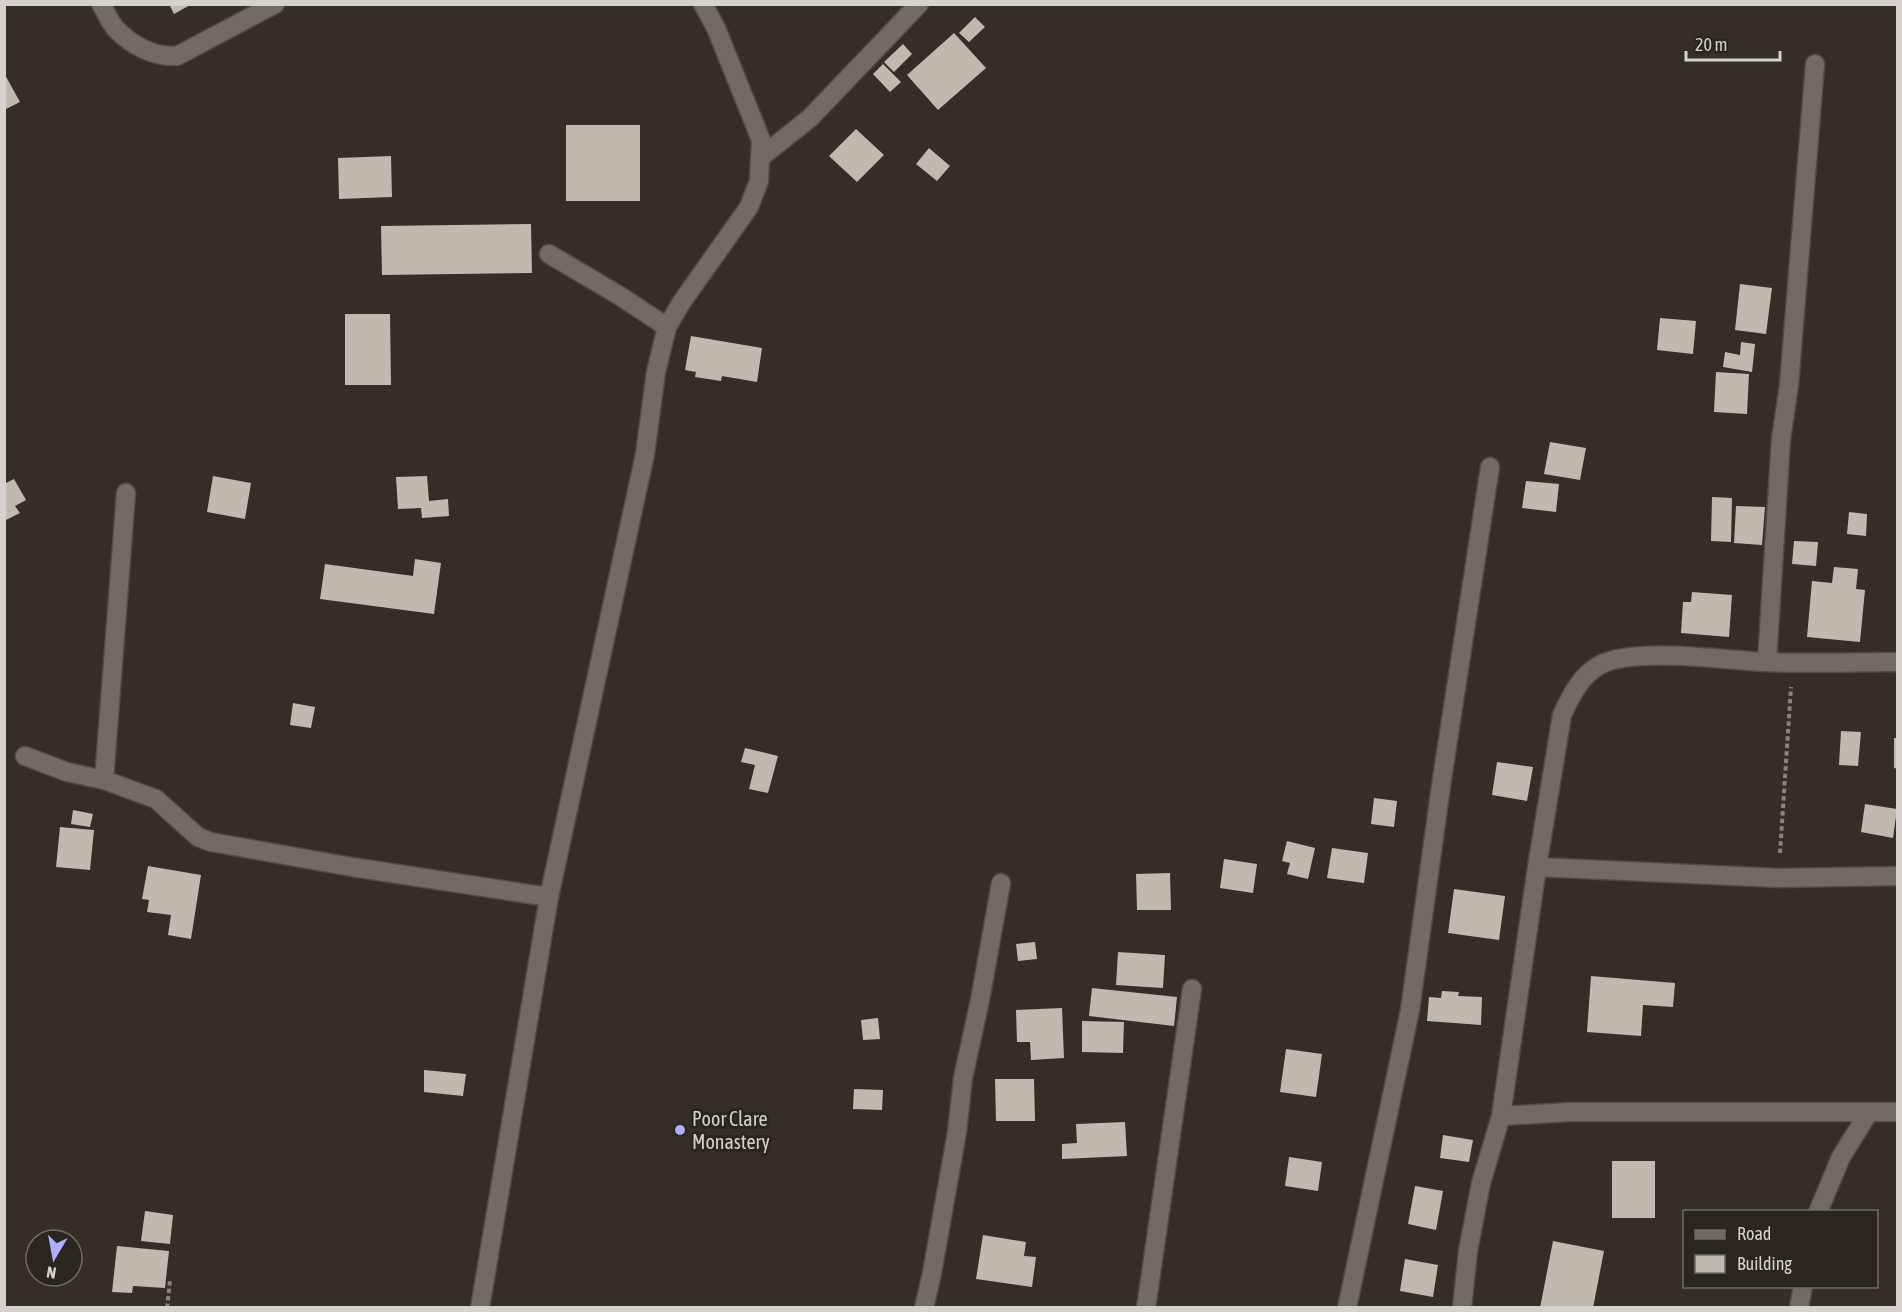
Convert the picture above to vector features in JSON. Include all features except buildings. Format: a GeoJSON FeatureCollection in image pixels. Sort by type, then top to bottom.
{"type":"FeatureCollection","features":[{"type":"Feature","properties":{"kind":"street"},"geometry":{"type":"LineString","coordinates":[[101,4],[115,29],[140,48],[168,56],[177,56],[275,4]]}},
{"type":"Feature","properties":{"kind":"street"},"geometry":{"type":"LineString","coordinates":[[480,1308],[549,897],[645,454],[656,372],[667,327],[681,303],[749,207],[759,181],[760,140],[716,28],[703,4]]}},
{"type":"Feature","properties":{"kind":"street"},"geometry":{"type":"LineString","coordinates":[[761,157],[810,118],[919,4]]}},
{"type":"Feature","properties":{"kind":"street"},"geometry":{"type":"LineString","coordinates":[[1767,662],[1781,440],[1789,385],[1815,64]]}},
{"type":"Feature","properties":{"kind":"street"},"geometry":{"type":"LineString","coordinates":[[549,255],[620,296],[667,327]]}},
{"type":"Feature","properties":{"kind":"street"},"geometry":{"type":"LineString","coordinates":[[1347,1308],[1410,1010],[1442,779],[1490,468]]}},
{"type":"Feature","properties":{"kind":"street"},"geometry":{"type":"LineString","coordinates":[[104,780],[126,493]]}},
{"type":"Feature","properties":{"kind":"street"},"geometry":{"type":"LineString","coordinates":[[1462,1308],[1468,1251],[1481,1183],[1501,1116],[1537,867],[1562,715],[1584,676],[1601,664],[1627,657],[1702,657],[1767,662],[1898,662]]}},
{"type":"Feature","properties":{"kind":"street"},"geometry":{"type":"LineString","coordinates":[[25,756],[67,771],[104,780],[156,799],[198,837],[211,842],[352,867],[549,897]]}},
{"type":"Feature","properties":{"kind":"street"},"geometry":{"type":"LineString","coordinates":[[1537,867],[1779,878],[1898,876]]}},
{"type":"Feature","properties":{"kind":"street"},"geometry":{"type":"LineString","coordinates":[[924,1308],[957,1132],[963,1078],[981,1000],[1001,883]]}},
{"type":"Feature","properties":{"kind":"street"},"geometry":{"type":"LineString","coordinates":[[1146,1308],[1192,989]]}},
{"type":"Feature","properties":{"kind":"street"},"geometry":{"type":"LineString","coordinates":[[1501,1116],[1570,1112],[1898,1112]]}},
{"type":"Feature","properties":{"kind":"street"},"geometry":{"type":"LineString","coordinates":[[1819,1210],[1841,1157],[1869,1112]]}},
{"type":"Feature","properties":{"kind":"street"},"geometry":{"type":"LineString","coordinates":[[1799,1308],[1803,1288]]}},
{"type":"Feature","properties":{"kind":"path"},"geometry":{"type":"LineString","coordinates":[[1779,878],[1793,661]]}},
{"type":"Feature","properties":{"kind":"path"},"geometry":{"type":"LineString","coordinates":[[167,1308],[170,1281]]}},
{"type":"Feature","properties":{"kind":"place","name":"Poor Clare Monastery"},"geometry":{"type":"Point","coordinates":[680,1130]}}]}
